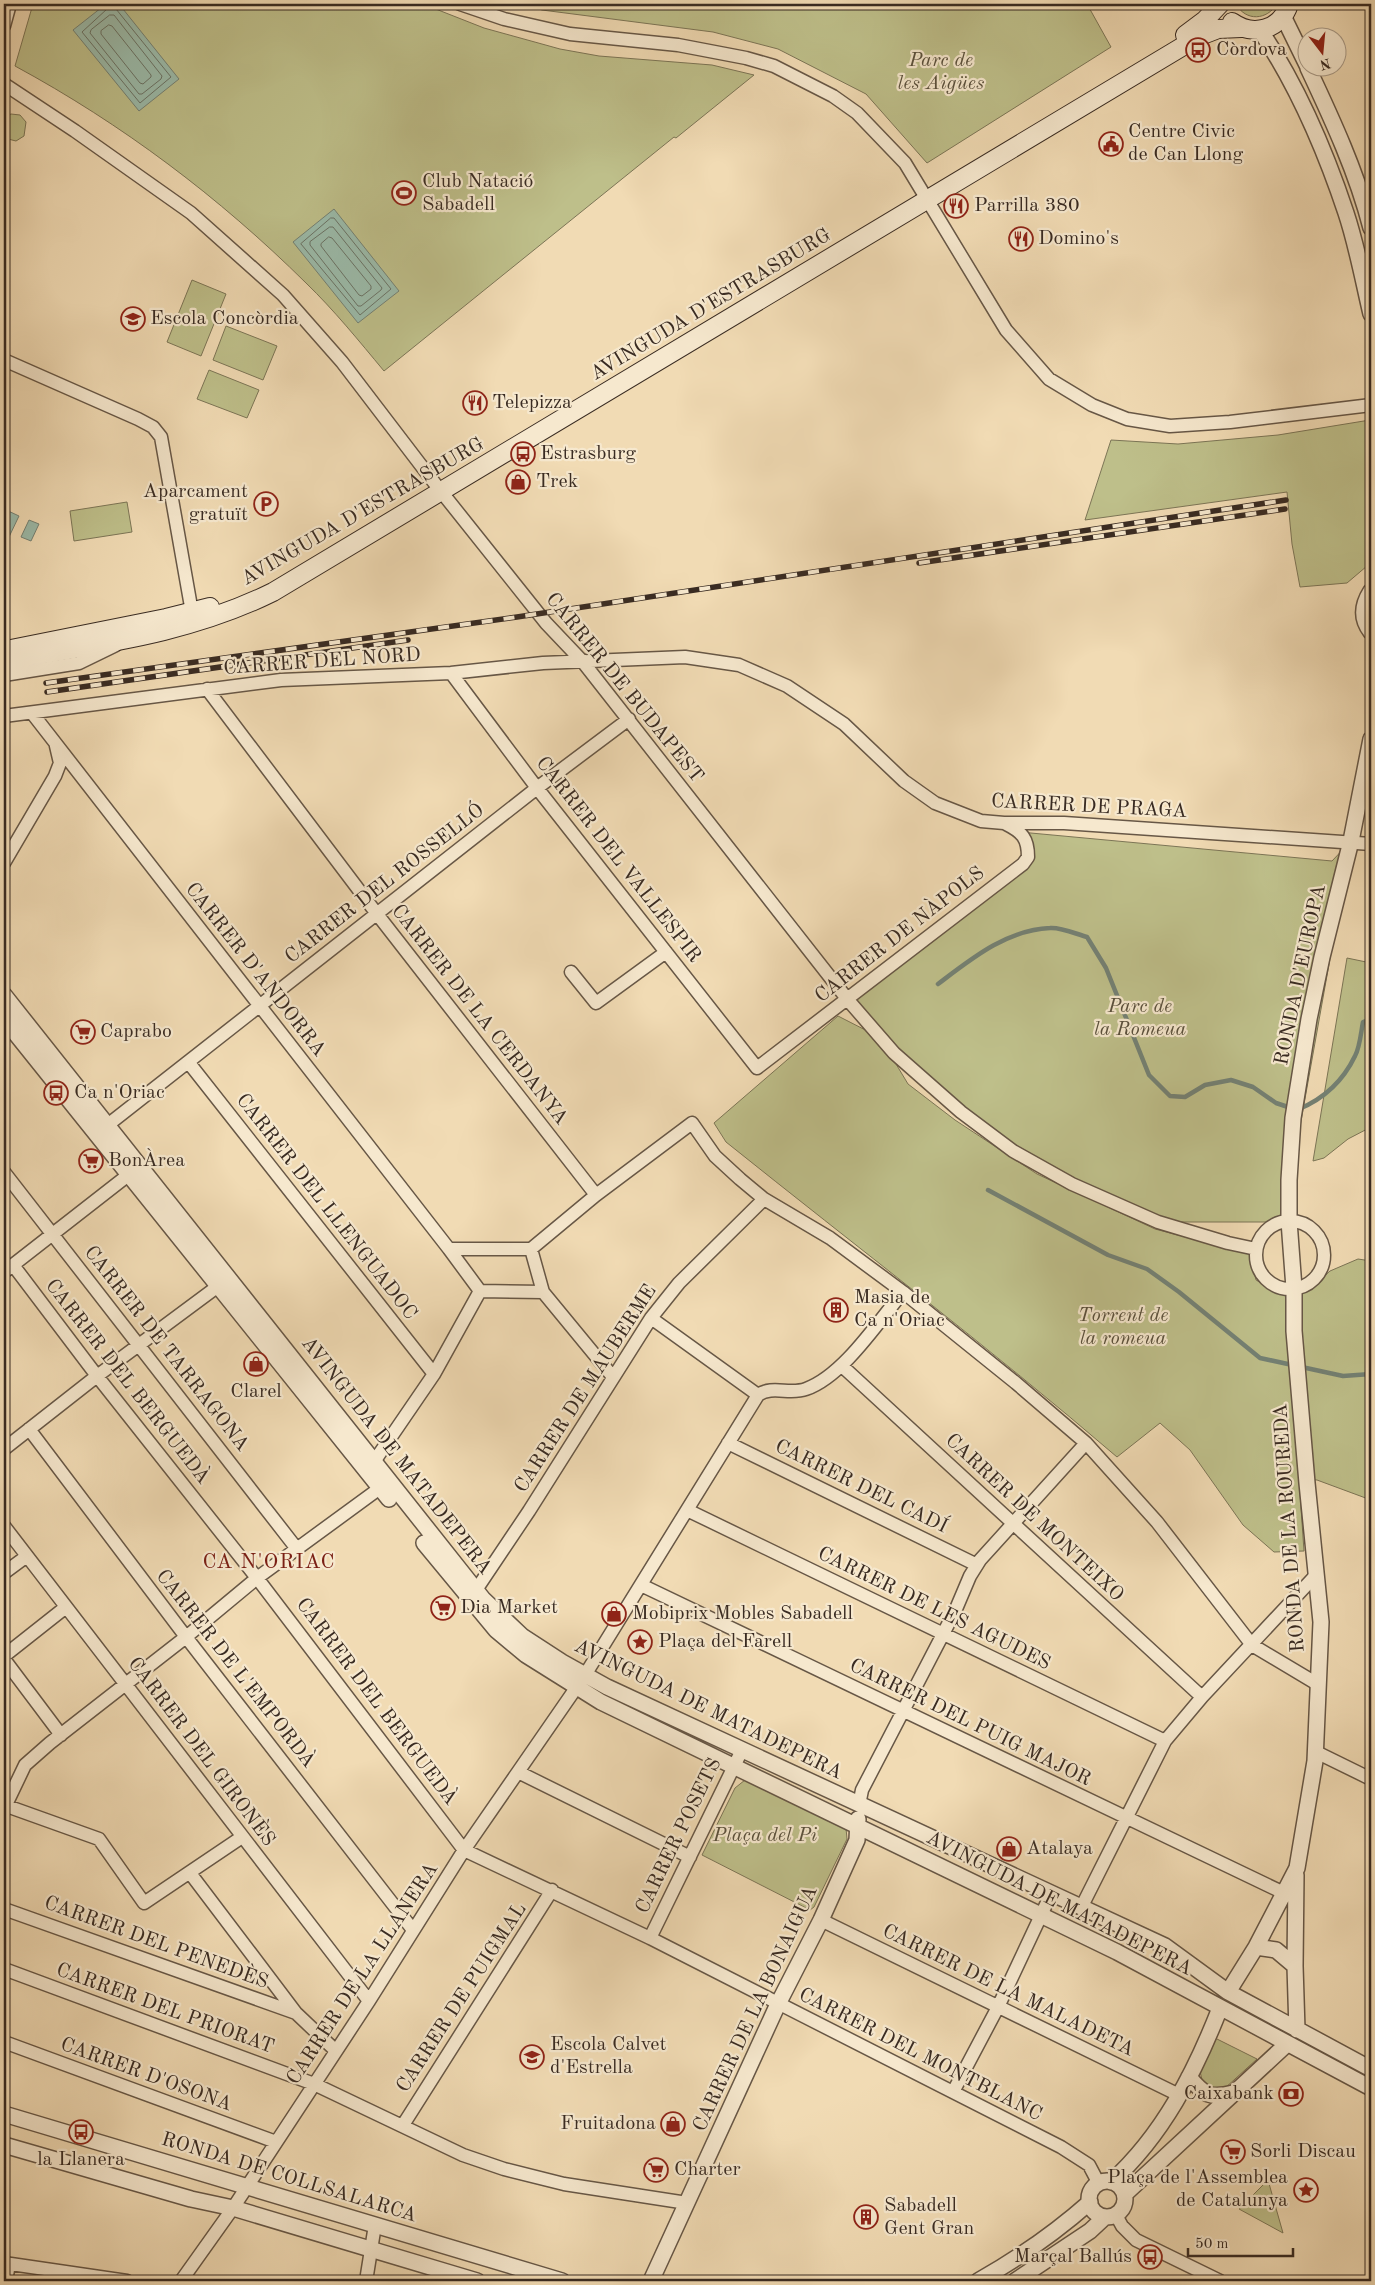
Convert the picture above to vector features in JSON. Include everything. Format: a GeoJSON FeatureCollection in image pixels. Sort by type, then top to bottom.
{"type":"FeatureCollection","features":[{"type":"Feature","properties":{"kind":"main road","name":"AVINGUDA D'ESTRASBURG"},"geometry":{"type":"LineString","coordinates":[[4,662],[93,645],[124,642],[174,630],[193,617],[266,584],[439,488],[892,220],[926,196],[1164,48],[1205,20],[1220,4]]}},
{"type":"Feature","properties":{"kind":"main road"},"geometry":{"type":"LineString","coordinates":[[1220,4],[1228,18],[1241,28]]}},
{"type":"Feature","properties":{"kind":"main road"},"geometry":{"type":"LineString","coordinates":[[1260,30],[1272,27],[1286,10]]}},
{"type":"Feature","properties":{"kind":"main road","name":"AVINGUDA D'ESTRASBURG"},"geometry":{"type":"LineString","coordinates":[[439,488],[926,196],[1200,36],[1218,29],[1241,28],[1260,30]]}},
{"type":"Feature","properties":{"kind":"main road"},"geometry":{"type":"LineString","coordinates":[[4,650],[39,642],[193,617]]}},
{"type":"Feature","properties":{"kind":"street"},"geometry":{"type":"LineString","coordinates":[[4,26],[10,4]]}},
{"type":"Feature","properties":{"kind":"street"},"geometry":{"type":"LineString","coordinates":[[460,4],[504,19],[570,34],[714,50],[774,66],[802,79],[857,113],[898,154],[926,196],[1006,330],[1049,379],[1092,405],[1127,419],[1170,426],[1230,422],[1371,405]]}},
{"type":"Feature","properties":{"kind":"street"},"geometry":{"type":"LineString","coordinates":[[1286,10],[1298,41]]}},
{"type":"Feature","properties":{"kind":"street"},"geometry":{"type":"LineString","coordinates":[[1260,30],[1274,50],[1316,134],[1347,215],[1371,314]]}},
{"type":"Feature","properties":{"kind":"street"},"geometry":{"type":"LineString","coordinates":[[1313,78],[1335,126],[1367,210],[1371,228]]}},
{"type":"Feature","properties":{"kind":"street","name":"CARRER DE BUDAPEST"},"geometry":{"type":"LineString","coordinates":[[4,84],[75,131],[191,213],[283,295],[342,362],[546,624],[583,662],[848,1000],[894,1053],[961,1112],[1013,1151],[1072,1184],[1158,1222],[1228,1243],[1256,1249]]}},
{"type":"Feature","properties":{"kind":"street"},"geometry":{"type":"LineString","coordinates":[[4,360],[153,427],[161,437],[193,617]]}},
{"type":"Feature","properties":{"kind":"street"},"geometry":{"type":"LineString","coordinates":[[1371,591],[1363,608],[1364,618],[1371,632]]}},
{"type":"Feature","properties":{"kind":"street"},"geometry":{"type":"LineString","coordinates":[[4,642],[39,642]]}},
{"type":"Feature","properties":{"kind":"street"},"geometry":{"type":"LineString","coordinates":[[4,675],[79,663],[124,642]]}},
{"type":"Feature","properties":{"kind":"street","name":"CARRER DE PRAGA"},"geometry":{"type":"LineString","coordinates":[[583,662],[685,657],[740,665],[787,686],[844,724],[904,781],[935,804],[981,821],[1064,823],[1351,841],[1371,844]]}},
{"type":"Feature","properties":{"kind":"street","name":"CARRER DEL NORD"},"geometry":{"type":"LineString","coordinates":[[4,716],[281,680],[451,673],[542,663],[583,662]]}},
{"type":"Feature","properties":{"kind":"street","name":"CARRER DEL VALLESPIR"},"geometry":{"type":"LineString","coordinates":[[451,673],[537,788],[757,1068]]}},
{"type":"Feature","properties":{"kind":"street","name":"CARRER DE LA CERDANYA"},"geometry":{"type":"LineString","coordinates":[[208,689],[377,914],[596,1195]]}},
{"type":"Feature","properties":{"kind":"street","name":"CARRER D'ANDORRA"},"geometry":{"type":"LineString","coordinates":[[32,713],[480,1291]]}},
{"type":"Feature","properties":{"kind":"street","name":"CARRER DEL ROSSELLÓ"},"geometry":{"type":"LineString","coordinates":[[102,1130],[537,788],[628,719]]}},
{"type":"Feature","properties":{"kind":"street","name":"RONDA D'EUROPA"},"geometry":{"type":"LineString","coordinates":[[1288,1221],[1293,1118],[1309,1019],[1326,938],[1351,841],[1371,739]]}},
{"type":"Feature","properties":{"kind":"street"},"geometry":{"type":"LineString","coordinates":[[4,863],[55,776],[60,763],[56,743]]}},
{"type":"Feature","properties":{"kind":"street","name":"CARRER DE NÀPOLS"},"geometry":{"type":"LineString","coordinates":[[757,1068],[1023,864],[1028,857],[1025,838],[1020,832],[1004,823]]}},
{"type":"Feature","properties":{"kind":"street"},"geometry":{"type":"LineString","coordinates":[[571,972],[596,1003],[666,952]]}},
{"type":"Feature","properties":{"kind":"street","name":"AVINGUDA DE MATADEPERA"},"geometry":{"type":"LineString","coordinates":[[5,1000],[102,1130],[383,1483],[476,1590],[522,1636],[581,1681],[601,1702],[1117,1952],[1371,2088]]}},
{"type":"Feature","properties":{"kind":"street","name":"AVINGUDA DE MATADEPERA"},"geometry":{"type":"LineString","coordinates":[[4,1019],[102,1130]]}},
{"type":"Feature","properties":{"kind":"street","name":"CARRER DEL LLENGUADOC"},"geometry":{"type":"LineString","coordinates":[[189,1063],[434,1374]]}},
{"type":"Feature","properties":{"kind":"street"},"geometry":{"type":"LineString","coordinates":[[449,1249],[531,1249],[596,1195],[692,1124],[715,1156],[764,1198],[830,1238],[904,1292],[1086,1443],[1157,1522],[1252,1645],[1319,1685]]}},
{"type":"Feature","properties":{"kind":"street"},"geometry":{"type":"LineString","coordinates":[[8,1268],[134,1170]]}},
{"type":"Feature","properties":{"kind":"street","name":"CARRER DE TARRAGONA"},"geometry":{"type":"LineString","coordinates":[[4,1172],[140,1344],[297,1548]]}},
{"type":"Feature","properties":{"kind":"street","name":"CARRER DE MAUBERME"},"geometry":{"type":"LineString","coordinates":[[476,1590],[529,1511],[651,1318],[679,1283],[764,1198]]}},
{"type":"Feature","properties":{"kind":"street"},"geometry":{"type":"LineString","coordinates":[[1288,1221],[1302,1223],[1312,1229],[1322,1244],[1324,1253],[1316,1276],[1303,1286],[1294,1288],[1280,1287],[1264,1278],[1258,1265],[1256,1249],[1261,1236],[1268,1229],[1288,1221]]}},
{"type":"Feature","properties":{"kind":"street","name":"RONDA DE LA ROUREDA"},"geometry":{"type":"LineString","coordinates":[[1228,1992],[1256,1947],[1297,1868],[1316,1752],[1321,1622],[1294,1331],[1294,1288],[1288,1221]]}},
{"type":"Feature","properties":{"kind":"street"},"geometry":{"type":"LineString","coordinates":[[531,1249],[543,1292],[613,1377]]}},
{"type":"Feature","properties":{"kind":"street","name":"CARRER DEL BERGUEDÀ"},"geometry":{"type":"LineString","coordinates":[[8,1268],[97,1376],[257,1578],[464,1850],[552,1890]]}},
{"type":"Feature","properties":{"kind":"street"},"geometry":{"type":"LineString","coordinates":[[4,1449],[97,1376],[223,1282]]}},
{"type":"Feature","properties":{"kind":"street"},"geometry":{"type":"LineString","coordinates":[[370,1467],[434,1374],[480,1291],[543,1292]]}},
{"type":"Feature","properties":{"kind":"street"},"geometry":{"type":"LineString","coordinates":[[651,1318],[758,1395],[764,1390],[804,1390],[822,1382],[842,1366],[904,1292]]}},
{"type":"Feature","properties":{"kind":"street","name":"CARRER DE MONTEIXO"},"geometry":{"type":"LineString","coordinates":[[842,1366],[1202,1697]]}},
{"type":"Feature","properties":{"kind":"street","name":"CARRER DE LA LLANERA"},"geometry":{"type":"LineString","coordinates":[[181,2281],[233,2208],[336,2052],[464,1850],[581,1681],[758,1395]]}},
{"type":"Feature","properties":{"kind":"street","name":"CARRER DE L'EMPORDÀ"},"geometry":{"type":"LineString","coordinates":[[29,1429],[186,1637],[414,1930]]}},
{"type":"Feature","properties":{"kind":"street","name":"CARRER DEL CADÍ"},"geometry":{"type":"LineString","coordinates":[[728,1443],[977,1565]]}},
{"type":"Feature","properties":{"kind":"street"},"geometry":{"type":"LineString","coordinates":[[859,1805],[862,1790],[943,1635],[970,1576],[1012,1524],[1086,1443]]}},
{"type":"Feature","properties":{"kind":"street"},"geometry":{"type":"LineString","coordinates":[[242,1837],[144,1903],[99,1840],[4,1806],[25,1765],[257,1578],[383,1483]]}},
{"type":"Feature","properties":{"kind":"street","name":"AVINGUDA DE MATADEPERA"},"geometry":{"type":"LineString","coordinates":[[383,1483],[475,1607],[496,1630],[526,1655],[581,1681],[742,1750],[1165,1946],[1228,1992],[1371,2068]]}},
{"type":"Feature","properties":{"kind":"street","name":"CARRER DE LES AGUDES"},"geometry":{"type":"LineString","coordinates":[[687,1510],[1164,1741]]}},
{"type":"Feature","properties":{"kind":"street","name":"CARRER DEL GIRONÈS"},"geometry":{"type":"LineString","coordinates":[[4,1526],[369,2001]]}},
{"type":"Feature","properties":{"kind":"street"},"geometry":{"type":"LineString","coordinates":[[4,1573],[27,1556]]}},
{"type":"Feature","properties":{"kind":"street"},"geometry":{"type":"LineString","coordinates":[[1081,1908],[1164,1741],[1202,1697],[1316,1575]]}},
{"type":"Feature","properties":{"kind":"street","name":"CARRER DEL PUIG MAJOR"},"geometry":{"type":"LineString","coordinates":[[641,1585],[1284,1893]]}},
{"type":"Feature","properties":{"kind":"street"},"geometry":{"type":"LineString","coordinates":[[61,1735],[4,1658],[66,1606]]}},
{"type":"Feature","properties":{"kind":"street","name":"CARRER POSETS"},"geometry":{"type":"LineString","coordinates":[[650,1938],[742,1750]]}},
{"type":"Feature","properties":{"kind":"street"},"geometry":{"type":"LineString","coordinates":[[1316,1752],[1371,1779]]}},
{"type":"Feature","properties":{"kind":"street"},"geometry":{"type":"LineString","coordinates":[[518,1772],[690,1857]]}},
{"type":"Feature","properties":{"kind":"street","name":"CARRER DE LA BONAIGUA"},"geometry":{"type":"LineString","coordinates":[[651,2281],[778,2004],[820,1920],[856,1840],[859,1805]]}},
{"type":"Feature","properties":{"kind":"street"},"geometry":{"type":"LineString","coordinates":[[1125,2194],[1287,2044],[1297,2030],[1295,1966],[1297,1868]]}},
{"type":"Feature","properties":{"kind":"street"},"geometry":{"type":"LineString","coordinates":[[190,1873],[296,2013],[336,2052]]}},
{"type":"Feature","properties":{"kind":"street","name":"CARRER DEL MONTBLANC"},"geometry":{"type":"LineString","coordinates":[[552,1890],[1061,2147],[1089,2165],[1105,2183]]}},
{"type":"Feature","properties":{"kind":"street","name":"CARRER DE PUIGMAL"},"geometry":{"type":"LineString","coordinates":[[403,2125],[552,1890]]}},
{"type":"Feature","properties":{"kind":"street"},"geometry":{"type":"LineString","coordinates":[[952,2092],[998,2007],[1051,1894]]}},
{"type":"Feature","properties":{"kind":"street","name":"CARRER DEL PENEDÈS"},"geometry":{"type":"LineString","coordinates":[[4,1909],[296,2013]]}},
{"type":"Feature","properties":{"kind":"street","name":"CARRER DE LA MALADETA"},"geometry":{"type":"LineString","coordinates":[[820,1920],[1179,2095]]}},
{"type":"Feature","properties":{"kind":"street"},"geometry":{"type":"LineString","coordinates":[[1256,1947],[1276,1950],[1295,1966]]}},
{"type":"Feature","properties":{"kind":"street","name":"CARRER DEL PRIORAT"},"geometry":{"type":"LineString","coordinates":[[4,1969],[314,2084],[403,2125],[463,2156],[504,2169],[564,2184],[687,2203]]}},
{"type":"Feature","properties":{"kind":"street"},"geometry":{"type":"LineString","coordinates":[[1220,2281],[1136,2240],[1110,2216],[1094,2212],[1090,2202],[1092,2191],[1124,2170],[1167,2118],[1199,2059],[1228,1992]]}},
{"type":"Feature","properties":{"kind":"street","name":"CARRER D'OSONA"},"geometry":{"type":"LineString","coordinates":[[4,2042],[276,2142]]}},
{"type":"Feature","properties":{"kind":"street"},"geometry":{"type":"LineString","coordinates":[[1189,2077],[1201,2091],[1208,2094],[1219,2096],[1233,2093]]}},
{"type":"Feature","properties":{"kind":"street","name":"RONDA DE COLLSALARCA"},"geometry":{"type":"LineString","coordinates":[[4,2114],[562,2281]]}},
{"type":"Feature","properties":{"kind":"street"},"geometry":{"type":"LineString","coordinates":[[4,2145],[191,2199],[233,2208],[472,2281]]}},
{"type":"Feature","properties":{"kind":"street"},"geometry":{"type":"LineString","coordinates":[[1015,2281],[1090,2232],[1124,2206],[1125,2194],[1120,2186],[1105,2183]]}},
{"type":"Feature","properties":{"kind":"street"},"geometry":{"type":"LineString","coordinates":[[978,2281],[1031,2249],[1090,2202]]}},
{"type":"Feature","properties":{"kind":"street"},"geometry":{"type":"LineString","coordinates":[[366,2281],[375,2225]]}},
{"type":"Feature","properties":{"kind":"street"},"geometry":{"type":"LineString","coordinates":[[6,2281],[6,2264],[127,2281]]}},
{"type":"Feature","properties":{"kind":"green space","name":"Club Natació Sabadell"},"geometry":{"type":"Polygon","coordinates":[[[33,4],[423,4],[484,28],[560,49],[599,56],[712,65],[754,75],[676,138],[674,137],[384,371],[316,293],[273,251],[204,192],[131,137],[55,88],[15,66],[33,4]]]}},
{"type":"Feature","properties":{"kind":"green space","name":"Parc de les Aigües"},"geometry":{"type":"Polygon","coordinates":[[[522,4],[1087,4],[1111,47],[927,163],[866,94],[778,49],[713,32],[542,10],[522,4]]]}},
{"type":"Feature","properties":{"kind":"green space"},"geometry":{"type":"Polygon","coordinates":[[[1236,4],[1277,4],[1268,13],[1256,17],[1245,14],[1236,4]]]}},
{"type":"Feature","properties":{"kind":"green space"},"geometry":{"type":"Polygon","coordinates":[[[11,114],[20,115],[26,122],[24,136],[16,141],[4,138],[4,117],[11,114]]]}},
{"type":"Feature","properties":{"kind":"green space"},"geometry":{"type":"Polygon","coordinates":[[[192,280],[226,294],[201,356],[167,342],[192,280]]]}},
{"type":"Feature","properties":{"kind":"green space"},"geometry":{"type":"Polygon","coordinates":[[[226,326],[277,346],[263,380],[213,360],[226,326]]]}},
{"type":"Feature","properties":{"kind":"green space"},"geometry":{"type":"Polygon","coordinates":[[[209,370],[259,390],[247,418],[197,399],[209,370]]]}},
{"type":"Feature","properties":{"kind":"green space"},"geometry":{"type":"Polygon","coordinates":[[[1370,420],[1371,523],[1367,566],[1347,583],[1300,587],[1292,544],[1287,492],[1085,520],[1111,440],[1178,444],[1278,435],[1370,420]]]}},
{"type":"Feature","properties":{"kind":"green space"},"geometry":{"type":"Polygon","coordinates":[[[127,502],[132,532],[74,541],[70,511],[127,502]]]}},
{"type":"Feature","properties":{"kind":"green space"},"geometry":{"type":"Polygon","coordinates":[[[1020,832],[1332,861],[1351,841],[1283,1222],[1158,1222],[1013,1151],[881,1039],[908,1084],[955,1120],[1037,1174],[1155,1229],[1250,1254],[1256,1280],[1281,1294],[1309,1290],[1330,1271],[1358,1259],[1371,1261],[1371,1500],[1317,1480],[1299,1479],[1304,1551],[1274,1552],[1243,1525],[1190,1450],[1160,1423],[1117,1457],[972,1337],[726,1142],[714,1123],[838,1016],[879,1037],[848,1000],[1028,857],[1020,832]]]}},
{"type":"Feature","properties":{"kind":"green space"},"geometry":{"type":"Polygon","coordinates":[[[1347,958],[1371,963],[1371,1127],[1348,1139],[1324,1158],[1313,1161],[1347,958]]]}},
{"type":"Feature","properties":{"kind":"green space","name":"Plaça del Pi"},"geometry":{"type":"Polygon","coordinates":[[[745,1780],[846,1828],[847,1839],[814,1907],[810,1910],[702,1855],[735,1788],[745,1780]]]}},
{"type":"Feature","properties":{"kind":"green space"},"geometry":{"type":"Polygon","coordinates":[[[1215,2038],[1257,2059],[1224,2089],[1209,2088],[1202,2080],[1200,2071],[1215,2038]]]}},
{"type":"Feature","properties":{"kind":"green space"},"geometry":{"type":"Polygon","coordinates":[[[1268,2180],[1283,2233],[1239,2209],[1268,2180]]]}},
{"type":"Feature","properties":{"kind":"water"},"geometry":{"type":"Polygon","coordinates":[[[106,4],[119,4],[179,79],[139,111],[73,30],[106,4]]]}},
{"type":"Feature","properties":{"kind":"water"},"geometry":{"type":"Polygon","coordinates":[[[334,209],[399,291],[358,323],[293,242],[334,209]]]}},
{"type":"Feature","properties":{"kind":"water"},"geometry":{"type":"Polygon","coordinates":[[[4,509],[19,516],[8,539],[4,537],[4,509]]]}},
{"type":"Feature","properties":{"kind":"water"},"geometry":{"type":"Polygon","coordinates":[[[29,520],[39,524],[31,541],[21,537],[29,520]]]}},
{"type":"Feature","properties":{"kind":"waterway"},"geometry":{"type":"LineString","coordinates":[[938,984],[990,947],[1019,934],[1054,928],[1087,937],[1106,968],[1149,1075],[1170,1096],[1185,1097],[1205,1085],[1231,1080],[1253,1087],[1276,1103],[1291,1108]]}},
{"type":"Feature","properties":{"kind":"waterway"},"geometry":{"type":"LineString","coordinates":[[1299,1109],[1316,1100],[1332,1088],[1345,1073],[1357,1052],[1363,1022],[1371,1019]]}},
{"type":"Feature","properties":{"kind":"waterway"},"geometry":{"type":"LineString","coordinates":[[988,1190],[1108,1255],[1147,1269],[1179,1292],[1260,1358],[1343,1376],[1371,1374]]}},
{"type":"Feature","properties":{"kind":"railway"},"geometry":{"type":"LineString","coordinates":[[46,683],[517,617],[1286,500]]}},
{"type":"Feature","properties":{"kind":"railway"},"geometry":{"type":"LineString","coordinates":[[919,563],[1285,509]]}},
{"type":"Feature","properties":{"kind":"railway"},"geometry":{"type":"LineString","coordinates":[[47,692],[408,640]]}},
{"type":"Feature","properties":{"kind":"place","name":"Còrdova"},"geometry":{"type":"Point","coordinates":[1198,50]}},
{"type":"Feature","properties":{"kind":"place","name":"Centre Civic de Can Llong"},"geometry":{"type":"Point","coordinates":[1111,144]}},
{"type":"Feature","properties":{"kind":"place","name":"Club Natació Sabadell"},"geometry":{"type":"Point","coordinates":[404,193]}},
{"type":"Feature","properties":{"kind":"place","name":"Parrilla 380"},"geometry":{"type":"Point","coordinates":[956,206]}},
{"type":"Feature","properties":{"kind":"place","name":"Domino's"},"geometry":{"type":"Point","coordinates":[1021,239]}},
{"type":"Feature","properties":{"kind":"place","name":"Escola Concòrdia"},"geometry":{"type":"Point","coordinates":[133,319]}},
{"type":"Feature","properties":{"kind":"place","name":"Telepizza"},"geometry":{"type":"Point","coordinates":[475,403]}},
{"type":"Feature","properties":{"kind":"place","name":"Estrasburg"},"geometry":{"type":"Point","coordinates":[523,454]}},
{"type":"Feature","properties":{"kind":"place","name":"Trek"},"geometry":{"type":"Point","coordinates":[518,482]}},
{"type":"Feature","properties":{"kind":"place","name":"Aparcament gratuït"},"geometry":{"type":"Point","coordinates":[266,504]}},
{"type":"Feature","properties":{"kind":"place","name":"Caprabo"},"geometry":{"type":"Point","coordinates":[83,1032]}},
{"type":"Feature","properties":{"kind":"place","name":"Ca n'Oriac"},"geometry":{"type":"Point","coordinates":[56,1093]}},
{"type":"Feature","properties":{"kind":"place","name":"BonÀrea"},"geometry":{"type":"Point","coordinates":[91,1161]}},
{"type":"Feature","properties":{"kind":"place","name":"Masia de Ca n'Oriac"},"geometry":{"type":"Point","coordinates":[836,1310]}},
{"type":"Feature","properties":{"kind":"place","name":"Clarel"},"geometry":{"type":"Point","coordinates":[256,1364]}},
{"type":"Feature","properties":{"kind":"place","name":"Dia Market"},"geometry":{"type":"Point","coordinates":[443,1608]}},
{"type":"Feature","properties":{"kind":"place","name":"Mobiprix Mobles Sabadell"},"geometry":{"type":"Point","coordinates":[614,1614]}},
{"type":"Feature","properties":{"kind":"place","name":"Plaça del Farell"},"geometry":{"type":"Point","coordinates":[640,1642]}},
{"type":"Feature","properties":{"kind":"place","name":"Atalaya"},"geometry":{"type":"Point","coordinates":[1009,1849]}},
{"type":"Feature","properties":{"kind":"place","name":"Escola Calvet d'Estrella"},"geometry":{"type":"Point","coordinates":[532,2057]}},
{"type":"Feature","properties":{"kind":"place","name":"Caixabank"},"geometry":{"type":"Point","coordinates":[1291,2094]}},
{"type":"Feature","properties":{"kind":"place","name":"Fruitadona"},"geometry":{"type":"Point","coordinates":[673,2124]}},
{"type":"Feature","properties":{"kind":"place","name":"la Llanera"},"geometry":{"type":"Point","coordinates":[81,2132]}},
{"type":"Feature","properties":{"kind":"place","name":"Sorli Discau"},"geometry":{"type":"Point","coordinates":[1233,2152]}},
{"type":"Feature","properties":{"kind":"place","name":"Charter"},"geometry":{"type":"Point","coordinates":[656,2170]}},
{"type":"Feature","properties":{"kind":"place","name":"Plaça de l'Assemblea de Catalunya"},"geometry":{"type":"Point","coordinates":[1306,2190]}},
{"type":"Feature","properties":{"kind":"place","name":"Sabadell Gent Gran"},"geometry":{"type":"Point","coordinates":[866,2217]}},
{"type":"Feature","properties":{"kind":"place","name":"Marçal Ballús"},"geometry":{"type":"Point","coordinates":[1150,2257]}},
{"type":"Feature","properties":{"kind":"district","name":"CA N'ORIAC"},"geometry":{"type":"Point","coordinates":[269,1562]}},
{"type":"Feature","properties":{"kind":"park label","name":"Parc de la Romeua"},"geometry":{"type":"Point","coordinates":[1140,1018]}},
{"type":"Feature","properties":{"kind":"park label","name":"Torrent de la romeua"},"geometry":{"type":"Point","coordinates":[1123,1328]}}]}
